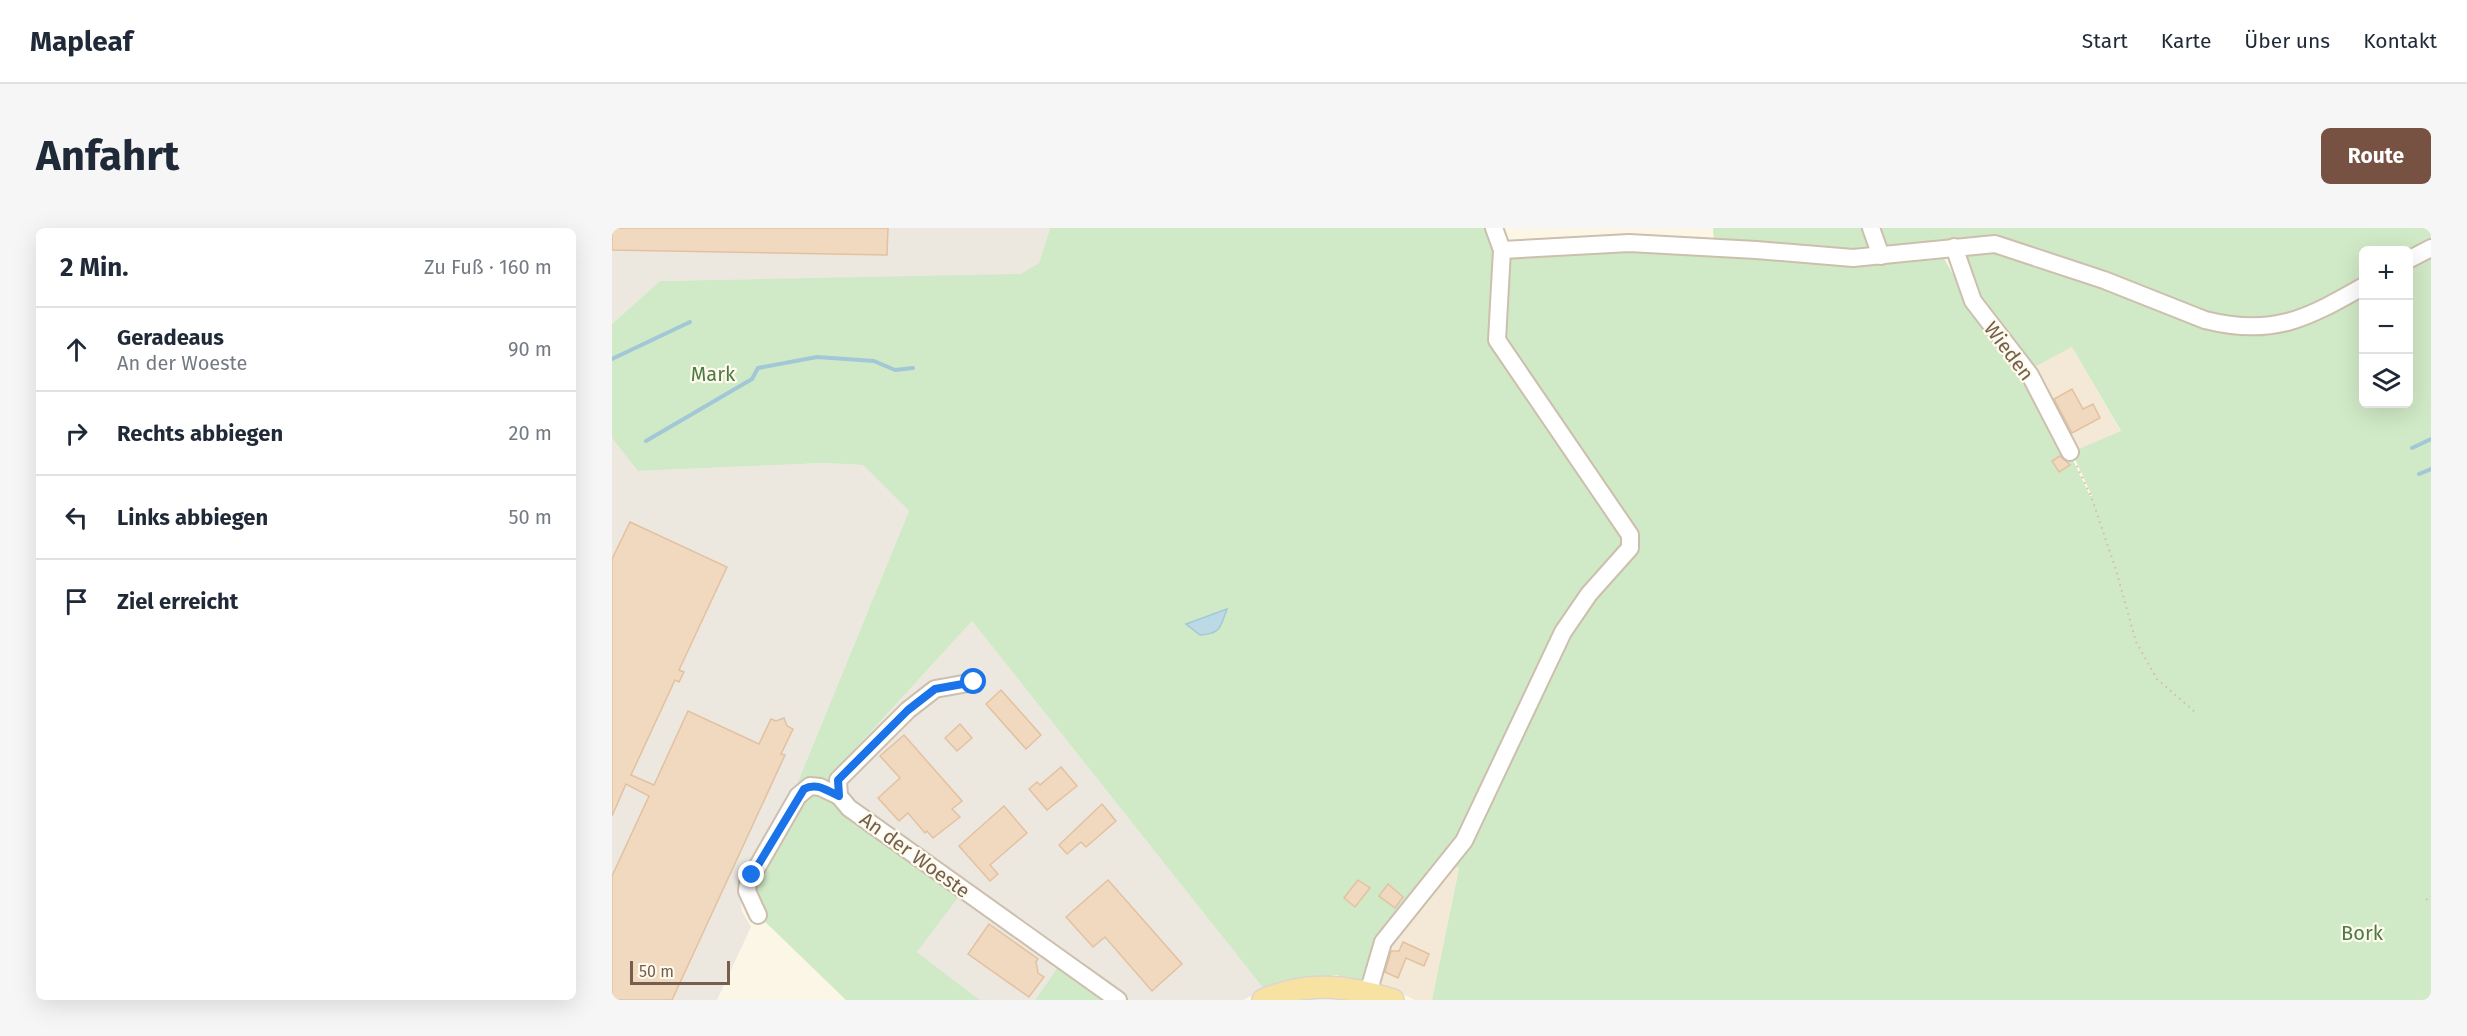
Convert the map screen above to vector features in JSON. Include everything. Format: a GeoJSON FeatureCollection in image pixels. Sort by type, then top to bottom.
{"type":"FeatureCollection","features":[{"type":"Feature","properties":{"kind":"main road"},"geometry":{"type":"LineString","coordinates":[[1263,1000],[1295,988],[1340,986],[1367,996],[1393,1000]]}},
{"type":"Feature","properties":{"kind":"street"},"geometry":{"type":"LineString","coordinates":[[1367,996],[1383,942],[1464,842],[1563,632],[1589,594],[1630,548],[1632,542],[1630,535],[1600,489],[1497,340],[1502,250],[1494,228]]}},
{"type":"Feature","properties":{"kind":"street"},"geometry":{"type":"LineString","coordinates":[[1871,228],[1881,256]]}},
{"type":"Feature","properties":{"kind":"street"},"geometry":{"type":"LineString","coordinates":[[1502,250],[1629,243],[1853,258],[1954,247],[2002,245],[2104,280],[2205,320],[2261,328],[2302,318],[2359,288]]}},
{"type":"Feature","properties":{"kind":"street","name":"Wieden"},"geometry":{"type":"LineString","coordinates":[[1954,247],[1973,302],[2030,375],[2070,452]]}},
{"type":"Feature","properties":{"kind":"street"},"geometry":{"type":"LineString","coordinates":[[2413,258],[2431,248]]}},
{"type":"Feature","properties":{"kind":"street"},"geometry":{"type":"LineString","coordinates":[[758,915],[747,891],[748,883],[798,796],[810,786],[820,787],[839,796],[838,780],[908,710],[935,689],[974,682]]}},
{"type":"Feature","properties":{"kind":"street","name":"An der Woeste"},"geometry":{"type":"LineString","coordinates":[[839,796],[849,808],[1118,1000]]}},
{"type":"Feature","properties":{"kind":"path"},"geometry":{"type":"LineString","coordinates":[[2070,452],[2091,496],[2116,570],[2136,642],[2157,679],[2195,712]]}},
{"type":"Feature","properties":{"kind":"path"},"geometry":{"type":"LineString","coordinates":[[2426,899],[2431,902]]}},
{"type":"Feature","properties":{"kind":"shaded area"},"geometry":{"type":"Polygon","coordinates":[[[612,228],[1050,228],[1039,263],[1021,275],[660,281],[612,324],[612,228]]]}},
{"type":"Feature","properties":{"kind":"shaded area"},"geometry":{"type":"Polygon","coordinates":[[[2072,347],[2121,432],[2072,452],[2029,370],[2072,347]]]}},
{"type":"Feature","properties":{"kind":"shaded area"},"geometry":{"type":"Polygon","coordinates":[[[612,438],[639,471],[824,463],[863,465],[909,511],[795,789],[746,868],[740,893],[742,911],[751,927],[717,1000],[612,1000],[612,438]]]}},
{"type":"Feature","properties":{"kind":"shaded area"},"geometry":{"type":"Polygon","coordinates":[[[972,621],[1264,989],[1243,1000],[1127,1000],[1065,957],[1035,1000],[980,1000],[917,952],[961,894],[825,782],[972,621]]]}},
{"type":"Feature","properties":{"kind":"shaded area"},"geometry":{"type":"Polygon","coordinates":[[[1450,863],[1459,867],[1432,1000],[1415,1000],[1405,995],[1369,986],[1385,942],[1450,863]]]}},
{"type":"Feature","properties":{"kind":"green space","name":"Mark"},"geometry":{"type":"Polygon","coordinates":[[[1050,228],[1492,228],[1500,251],[1494,341],[1629,540],[1585,591],[1460,839],[1380,941],[1365,986],[1337,975],[1279,982],[1264,989],[972,621],[825,782],[795,789],[909,511],[863,465],[824,463],[638,471],[612,438],[612,324],[660,281],[1021,274],[1039,263],[1050,228]]]}},
{"type":"Feature","properties":{"kind":"green space"},"geometry":{"type":"Polygon","coordinates":[[[1713,228],[1869,228],[1878,251],[1714,242],[1713,228]]]}},
{"type":"Feature","properties":{"kind":"green space","name":"Bork"},"geometry":{"type":"Polygon","coordinates":[[[1874,228],[2431,228],[2431,1000],[1432,1000],[1459,868],[1450,863],[1592,594],[1635,553],[1501,339],[1504,252],[1631,249],[1942,255],[1965,295],[2028,378],[2092,496],[2072,452],[2121,431],[2072,347],[2029,370],[1978,298],[1957,250],[1998,241],[1883,252],[1874,228]]]}},
{"type":"Feature","properties":{"kind":"green space"},"geometry":{"type":"Polygon","coordinates":[[[818,793],[961,894],[917,952],[980,1000],[846,1000],[758,915],[754,885],[805,797],[818,793]]]}},
{"type":"Feature","properties":{"kind":"green space"},"geometry":{"type":"Polygon","coordinates":[[[1060,964],[1107,1000],[1035,1000],[1060,964]]]}},
{"type":"Feature","properties":{"kind":"water"},"geometry":{"type":"Polygon","coordinates":[[[1227,609],[1219,628],[1212,633],[1200,635],[1186,624],[1227,609]]]}},
{"type":"Feature","properties":{"kind":"building"},"geometry":{"type":"Polygon","coordinates":[[[612,228],[888,228],[887,255],[612,250],[612,228]]]}},
{"type":"Feature","properties":{"kind":"building"},"geometry":{"type":"Polygon","coordinates":[[[2072,389],[2083,409],[2093,404],[2100,418],[2072,433],[2054,399],[2072,389]]]}},
{"type":"Feature","properties":{"kind":"building"},"geometry":{"type":"Polygon","coordinates":[[[2060,456],[2070,465],[2059,472],[2052,461],[2060,456]]]}},
{"type":"Feature","properties":{"kind":"building"},"geometry":{"type":"Polygon","coordinates":[[[630,522],[727,567],[679,670],[684,672],[679,682],[675,680],[631,775],[654,785],[688,711],[759,744],[771,719],[776,721],[784,718],[787,726],[793,729],[781,754],[785,755],[672,1000],[612,1000],[612,876],[649,796],[626,784],[612,816],[612,559],[630,522]]]}},
{"type":"Feature","properties":{"kind":"building"},"geometry":{"type":"Polygon","coordinates":[[[1001,690],[1041,735],[1026,749],[986,704],[1001,690]]]}},
{"type":"Feature","properties":{"kind":"building"},"geometry":{"type":"Polygon","coordinates":[[[960,724],[972,738],[957,751],[945,738],[960,724]]]}},
{"type":"Feature","properties":{"kind":"building"},"geometry":{"type":"Polygon","coordinates":[[[904,735],[962,801],[952,809],[960,817],[933,838],[927,831],[925,833],[908,813],[899,821],[878,798],[900,778],[880,756],[904,735]]]}},
{"type":"Feature","properties":{"kind":"building"},"geometry":{"type":"Polygon","coordinates":[[[1061,767],[1077,786],[1047,810],[1029,789],[1037,782],[1040,785],[1061,767]]]}},
{"type":"Feature","properties":{"kind":"building"},"geometry":{"type":"Polygon","coordinates":[[[1102,804],[1116,821],[1086,847],[1081,842],[1067,854],[1059,845],[1102,804]]]}},
{"type":"Feature","properties":{"kind":"building"},"geometry":{"type":"Polygon","coordinates":[[[1004,806],[1027,833],[990,865],[998,874],[990,881],[959,846],[1004,806]]]}},
{"type":"Feature","properties":{"kind":"building"},"geometry":{"type":"Polygon","coordinates":[[[1108,880],[1182,964],[1152,991],[1105,937],[1093,947],[1066,917],[1108,880]]]}},
{"type":"Feature","properties":{"kind":"building"},"geometry":{"type":"Polygon","coordinates":[[[1358,880],[1370,888],[1355,907],[1344,898],[1358,880]]]}},
{"type":"Feature","properties":{"kind":"building"},"geometry":{"type":"Polygon","coordinates":[[[1388,884],[1403,897],[1395,908],[1379,896],[1388,884]]]}},
{"type":"Feature","properties":{"kind":"building"},"geometry":{"type":"Polygon","coordinates":[[[989,924],[1038,959],[1036,962],[1038,973],[1044,977],[1029,997],[968,954],[989,924]]]}},
{"type":"Feature","properties":{"kind":"building"},"geometry":{"type":"Polygon","coordinates":[[[1403,942],[1429,954],[1424,966],[1406,958],[1398,978],[1385,972],[1391,951],[1399,951],[1403,942]]]}},
{"type":"Feature","properties":{"kind":"waterway"},"geometry":{"type":"LineString","coordinates":[[612,359],[690,322]]}},
{"type":"Feature","properties":{"kind":"waterway"},"geometry":{"type":"LineString","coordinates":[[646,441],[752,379],[758,368],[817,357],[874,361],[895,370],[913,368]]}},
{"type":"Feature","properties":{"kind":"waterway"},"geometry":{"type":"LineString","coordinates":[[2412,448],[2431,439]]}},
{"type":"Feature","properties":{"kind":"waterway"},"geometry":{"type":"LineString","coordinates":[[2419,474],[2431,469]]}},
{"type":"Feature","properties":{"kind":"route"},"geometry":{"type":"LineString","coordinates":[[752,875],[804,789],[810,786],[820,787],[839,796],[838,780],[908,710],[935,689],[974,682]]}}]}
